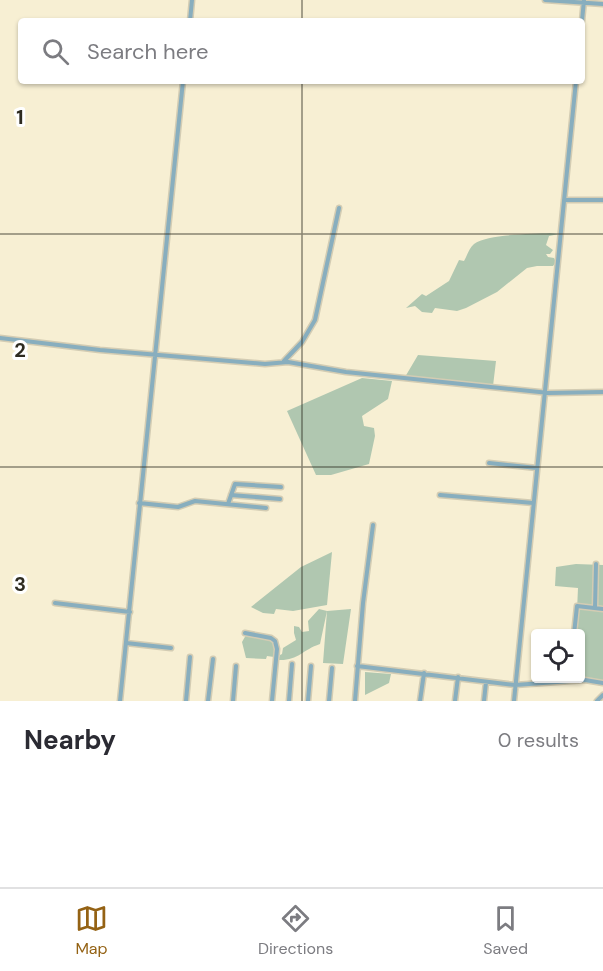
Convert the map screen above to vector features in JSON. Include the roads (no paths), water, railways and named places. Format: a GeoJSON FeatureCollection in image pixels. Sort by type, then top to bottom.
{"type":"FeatureCollection","features":[{"type":"Feature","properties":{"kind":"street"},"geometry":{"type":"LineString","coordinates":[[190,18],[192,0]]}},
{"type":"Feature","properties":{"kind":"street"},"geometry":{"type":"LineString","coordinates":[[545,0],[603,4]]}},
{"type":"Feature","properties":{"kind":"street"},"geometry":{"type":"LineString","coordinates":[[582,18],[584,2]]}},
{"type":"Feature","properties":{"kind":"street"},"geometry":{"type":"LineString","coordinates":[[120,701],[183,84]]}},
{"type":"Feature","properties":{"kind":"street"},"geometry":{"type":"LineString","coordinates":[[514,701],[576,84]]}},
{"type":"Feature","properties":{"kind":"street"},"geometry":{"type":"LineString","coordinates":[[564,200],[603,200]]}},
{"type":"Feature","properties":{"kind":"street"},"geometry":{"type":"LineString","coordinates":[[284,362],[302,342],[315,320],[339,208]]}},
{"type":"Feature","properties":{"kind":"street"},"geometry":{"type":"LineString","coordinates":[[0,339],[266,364],[284,362],[346,372],[544,392],[603,393]]}},
{"type":"Feature","properties":{"kind":"street"},"geometry":{"type":"LineString","coordinates":[[489,463],[537,468]]}},
{"type":"Feature","properties":{"kind":"street"},"geometry":{"type":"LineString","coordinates":[[228,504],[236,484],[281,487]]}},
{"type":"Feature","properties":{"kind":"street"},"geometry":{"type":"LineString","coordinates":[[231,495],[280,499]]}},
{"type":"Feature","properties":{"kind":"street"},"geometry":{"type":"LineString","coordinates":[[440,495],[533,503]]}},
{"type":"Feature","properties":{"kind":"street"},"geometry":{"type":"LineString","coordinates":[[139,503],[175,507],[195,501],[266,508]]}},
{"type":"Feature","properties":{"kind":"street"},"geometry":{"type":"LineString","coordinates":[[355,701],[373,525]]}},
{"type":"Feature","properties":{"kind":"street"},"geometry":{"type":"LineString","coordinates":[[595,608],[596,564]]}},
{"type":"Feature","properties":{"kind":"street"},"geometry":{"type":"LineString","coordinates":[[55,603],[130,612]]}},
{"type":"Feature","properties":{"kind":"street"},"geometry":{"type":"LineString","coordinates":[[574,629],[577,607],[603,609]]}},
{"type":"Feature","properties":{"kind":"street"},"geometry":{"type":"LineString","coordinates":[[245,633],[271,638],[275,641],[277,649],[272,701]]}},
{"type":"Feature","properties":{"kind":"street"},"geometry":{"type":"LineString","coordinates":[[126,643],[171,648]]}},
{"type":"Feature","properties":{"kind":"street"},"geometry":{"type":"LineString","coordinates":[[186,701],[190,657]]}},
{"type":"Feature","properties":{"kind":"street"},"geometry":{"type":"LineString","coordinates":[[208,701],[213,659]]}},
{"type":"Feature","properties":{"kind":"street"},"geometry":{"type":"LineString","coordinates":[[289,701],[292,664]]}},
{"type":"Feature","properties":{"kind":"street"},"geometry":{"type":"LineString","coordinates":[[233,701],[236,666]]}},
{"type":"Feature","properties":{"kind":"street"},"geometry":{"type":"LineString","coordinates":[[308,701],[311,666]]}},
{"type":"Feature","properties":{"kind":"street"},"geometry":{"type":"LineString","coordinates":[[357,666],[515,685],[535,683]]}},
{"type":"Feature","properties":{"kind":"street"},"geometry":{"type":"LineString","coordinates":[[329,701],[332,668]]}},
{"type":"Feature","properties":{"kind":"street"},"geometry":{"type":"LineString","coordinates":[[420,701],[424,673]]}},
{"type":"Feature","properties":{"kind":"street"},"geometry":{"type":"LineString","coordinates":[[455,701],[458,677]]}},
{"type":"Feature","properties":{"kind":"street"},"geometry":{"type":"LineString","coordinates":[[585,680],[603,683]]}},
{"type":"Feature","properties":{"kind":"street"},"geometry":{"type":"LineString","coordinates":[[484,701],[486,682]]}},
{"type":"Feature","properties":{"kind":"street"},"geometry":{"type":"LineString","coordinates":[[597,701],[603,695]]}}]}
